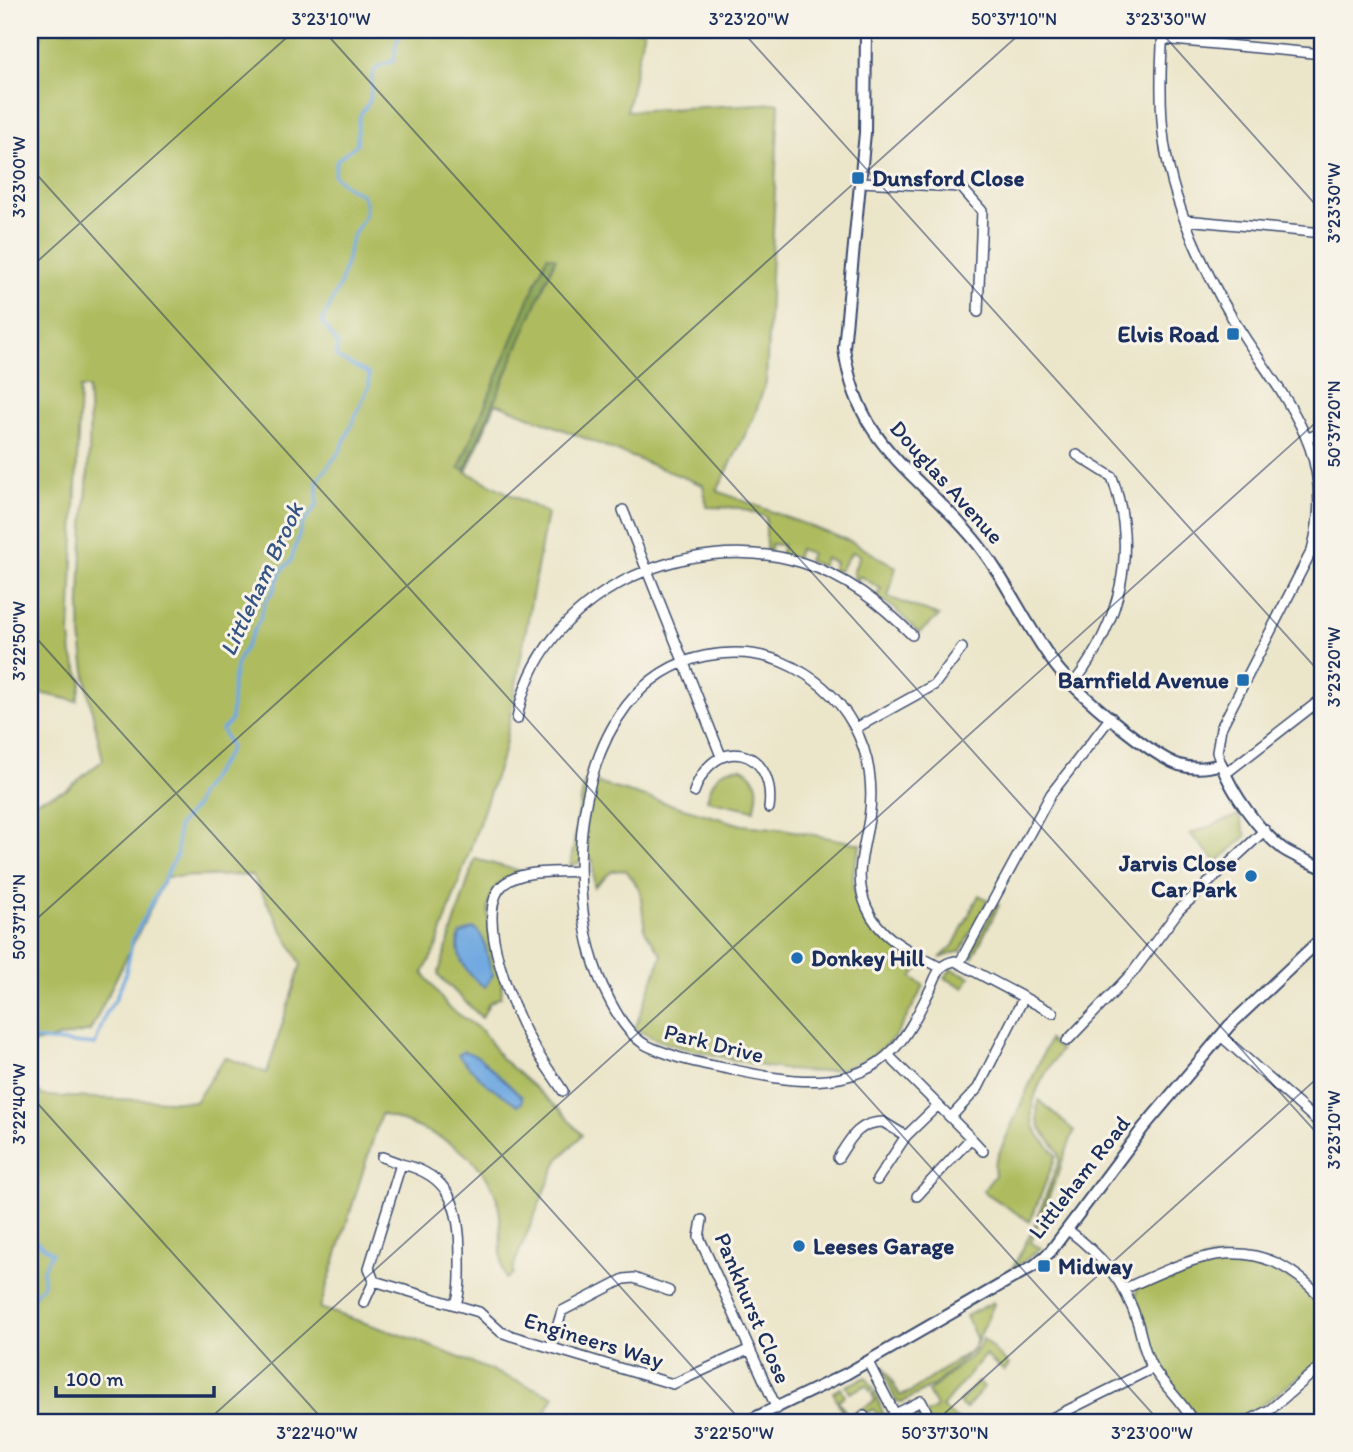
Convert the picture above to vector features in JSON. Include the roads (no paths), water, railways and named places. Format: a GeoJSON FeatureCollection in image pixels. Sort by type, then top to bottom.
{"type":"FeatureCollection","features":[{"type":"Feature","properties":{"kind":"street","name":"Douglas Avenue"},"geometry":{"type":"LineString","coordinates":[[866,30],[865,133],[844,324],[847,371],[853,392],[880,444],[971,536],[1055,664],[1151,751],[1168,760],[1203,768],[1223,769]]}},
{"type":"Feature","properties":{"kind":"street"},"geometry":{"type":"LineString","coordinates":[[1323,54],[1163,34],[1160,129],[1165,163],[1185,220],[1209,274],[1236,324],[1291,404],[1308,438],[1319,474],[1318,526],[1312,550],[1222,728],[1217,752],[1223,769],[1265,830],[1281,848],[1323,868]]}},
{"type":"Feature","properties":{"kind":"street"},"geometry":{"type":"LineString","coordinates":[[860,181],[961,187],[982,211],[978,312]]}},
{"type":"Feature","properties":{"kind":"street"},"geometry":{"type":"LineString","coordinates":[[1185,220],[1323,233]]}},
{"type":"Feature","properties":{"kind":"street"},"geometry":{"type":"LineString","coordinates":[[1308,438],[1323,432]]}},
{"type":"Feature","properties":{"kind":"street"},"geometry":{"type":"LineString","coordinates":[[1074,683],[1095,653],[1117,608],[1124,579],[1125,535],[1112,477],[1077,455]]}},
{"type":"Feature","properties":{"kind":"street"},"geometry":{"type":"LineString","coordinates":[[623,510],[721,755]]}},
{"type":"Feature","properties":{"kind":"street"},"geometry":{"type":"LineString","coordinates":[[517,719],[528,676],[554,636],[608,590],[646,570],[688,558],[716,554],[755,555],[799,562],[844,580],[878,603],[912,635]]}},
{"type":"Feature","properties":{"kind":"street"},"geometry":{"type":"LineString","coordinates":[[856,728],[934,685],[962,648]]}},
{"type":"Feature","properties":{"kind":"street","name":"Park Drive"},"geometry":{"type":"LineString","coordinates":[[729,653],[772,658],[807,674],[822,686],[856,728],[867,756],[871,782],[859,877],[867,909],[890,940],[941,968],[903,1039],[888,1055],[849,1076],[809,1082],[767,1077],[684,1059],[645,1045],[617,1014],[598,977],[587,936],[578,872],[584,818],[603,748],[632,699],[653,680],[684,662],[729,653]]}},
{"type":"Feature","properties":{"kind":"street"},"geometry":{"type":"LineString","coordinates":[[1223,769],[1323,698]]}},
{"type":"Feature","properties":{"kind":"street"},"geometry":{"type":"LineString","coordinates":[[960,962],[1051,794],[1111,717]]}},
{"type":"Feature","properties":{"kind":"street"},"geometry":{"type":"LineString","coordinates":[[694,792],[705,767],[721,755],[743,755],[762,768],[770,789],[769,808]]}},
{"type":"Feature","properties":{"kind":"street"},"geometry":{"type":"LineString","coordinates":[[1067,1041],[1133,972],[1180,911],[1265,830]]}},
{"type":"Feature","properties":{"kind":"street"},"geometry":{"type":"LineString","coordinates":[[563,1091],[535,1049],[510,999],[492,917],[498,892],[503,884],[519,875],[578,872]]}},
{"type":"Feature","properties":{"kind":"street","name":"Littleham Road"},"geometry":{"type":"LineString","coordinates":[[746,1422],[868,1362],[1024,1273],[1050,1252],[1143,1128],[1237,1017],[1323,937]]}},
{"type":"Feature","properties":{"kind":"street"},"geometry":{"type":"LineString","coordinates":[[941,968],[949,962],[960,962],[1053,1013]]}},
{"type":"Feature","properties":{"kind":"street"},"geometry":{"type":"LineString","coordinates":[[951,1117],[978,1088],[1024,997]]}},
{"type":"Feature","properties":{"kind":"street"},"geometry":{"type":"LineString","coordinates":[[1222,1037],[1323,1126]]}},
{"type":"Feature","properties":{"kind":"street"},"geometry":{"type":"LineString","coordinates":[[888,1055],[984,1151]]}},
{"type":"Feature","properties":{"kind":"street"},"geometry":{"type":"LineString","coordinates":[[877,1180],[906,1136],[938,1105]]}},
{"type":"Feature","properties":{"kind":"street"},"geometry":{"type":"LineString","coordinates":[[838,1158],[857,1129],[871,1124],[883,1122],[906,1136]]}},
{"type":"Feature","properties":{"kind":"street"},"geometry":{"type":"LineString","coordinates":[[917,1196],[971,1139]]}},
{"type":"Feature","properties":{"kind":"street"},"geometry":{"type":"LineString","coordinates":[[383,1157],[435,1178],[455,1205],[460,1226],[460,1293],[456,1305]]}},
{"type":"Feature","properties":{"kind":"street"},"geometry":{"type":"LineString","coordinates":[[364,1303],[374,1281],[369,1268],[401,1164]]}},
{"type":"Feature","properties":{"kind":"street","name":"Pankhurst Close"},"geometry":{"type":"LineString","coordinates":[[702,1220],[699,1237],[777,1409]]}},
{"type":"Feature","properties":{"kind":"street"},"geometry":{"type":"LineString","coordinates":[[1067,1229],[1108,1264],[1125,1289],[1143,1348],[1153,1368],[1193,1422]]}},
{"type":"Feature","properties":{"kind":"street"},"geometry":{"type":"LineString","coordinates":[[1125,1289],[1183,1262],[1225,1253],[1265,1260],[1298,1277],[1323,1299]]}},
{"type":"Feature","properties":{"kind":"street"},"geometry":{"type":"LineString","coordinates":[[551,1346],[562,1311],[624,1279],[634,1278],[669,1291]]}},
{"type":"Feature","properties":{"kind":"street","name":"Engineers Way"},"geometry":{"type":"LineString","coordinates":[[374,1281],[482,1314],[501,1332],[673,1384],[748,1350]]}},
{"type":"Feature","properties":{"kind":"street"},"geometry":{"type":"LineString","coordinates":[[868,1362],[895,1414]]}},
{"type":"Feature","properties":{"kind":"street"},"geometry":{"type":"LineString","coordinates":[[1246,1422],[1271,1409],[1323,1364]]}},
{"type":"Feature","properties":{"kind":"street"},"geometry":{"type":"LineString","coordinates":[[1044,1422],[1153,1368]]}},
{"type":"Feature","properties":{"kind":"street"},"geometry":{"type":"LineString","coordinates":[[884,1422],[921,1401],[926,1410]]}},
{"type":"Feature","properties":{"kind":"water"},"geometry":{"type":"Polygon","coordinates":[[[474,928],[482,937],[493,975],[485,987],[467,971],[458,950],[460,934],[474,928]]]}},
{"type":"Feature","properties":{"kind":"water"},"geometry":{"type":"Polygon","coordinates":[[[464,1051],[479,1057],[522,1097],[522,1103],[518,1105],[484,1082],[458,1055],[464,1051]]]}},
{"type":"Feature","properties":{"kind":"waterway","name":"Littleham Brook"},"geometry":{"type":"LineString","coordinates":[[30,1039],[95,1045],[106,1013],[125,976],[133,939],[177,854],[178,826],[195,807],[199,795],[228,753],[230,746],[222,730],[231,721],[237,663],[260,619],[265,602],[273,592],[282,570],[291,561],[302,525],[317,505],[317,481],[340,451],[369,386],[369,374],[336,357],[338,345],[322,322],[341,282],[352,238],[364,217],[366,205],[362,194],[347,187],[334,175],[337,160],[357,144],[359,119],[369,102],[374,72],[384,64],[394,61],[396,43],[404,30]]}},
{"type":"Feature","properties":{"kind":"waterway","name":"Littleham Brook"},"geometry":{"type":"LineString","coordinates":[[30,1100],[35,1111],[30,1131]]}},
{"type":"Feature","properties":{"kind":"waterway","name":"Littleham Brook"},"geometry":{"type":"LineString","coordinates":[[30,1237],[52,1253],[43,1269],[43,1285],[30,1301]]}},
{"type":"Feature","properties":{"kind":"place","name":"Dunsford Close"},"geometry":{"type":"Point","coordinates":[858,178]}},
{"type":"Feature","properties":{"kind":"place","name":"Elvis Road"},"geometry":{"type":"Point","coordinates":[1233,334]}},
{"type":"Feature","properties":{"kind":"place","name":"Barnfield Avenue"},"geometry":{"type":"Point","coordinates":[1243,680]}},
{"type":"Feature","properties":{"kind":"place","name":"Jarvis Close Car Park"},"geometry":{"type":"Point","coordinates":[1251,876]}},
{"type":"Feature","properties":{"kind":"place","name":"Donkey Hill"},"geometry":{"type":"Point","coordinates":[797,958]}},
{"type":"Feature","properties":{"kind":"place","name":"Leeses Garage"},"geometry":{"type":"Point","coordinates":[799,1246]}},
{"type":"Feature","properties":{"kind":"place","name":"Midway"},"geometry":{"type":"Point","coordinates":[1044,1266]}}]}
